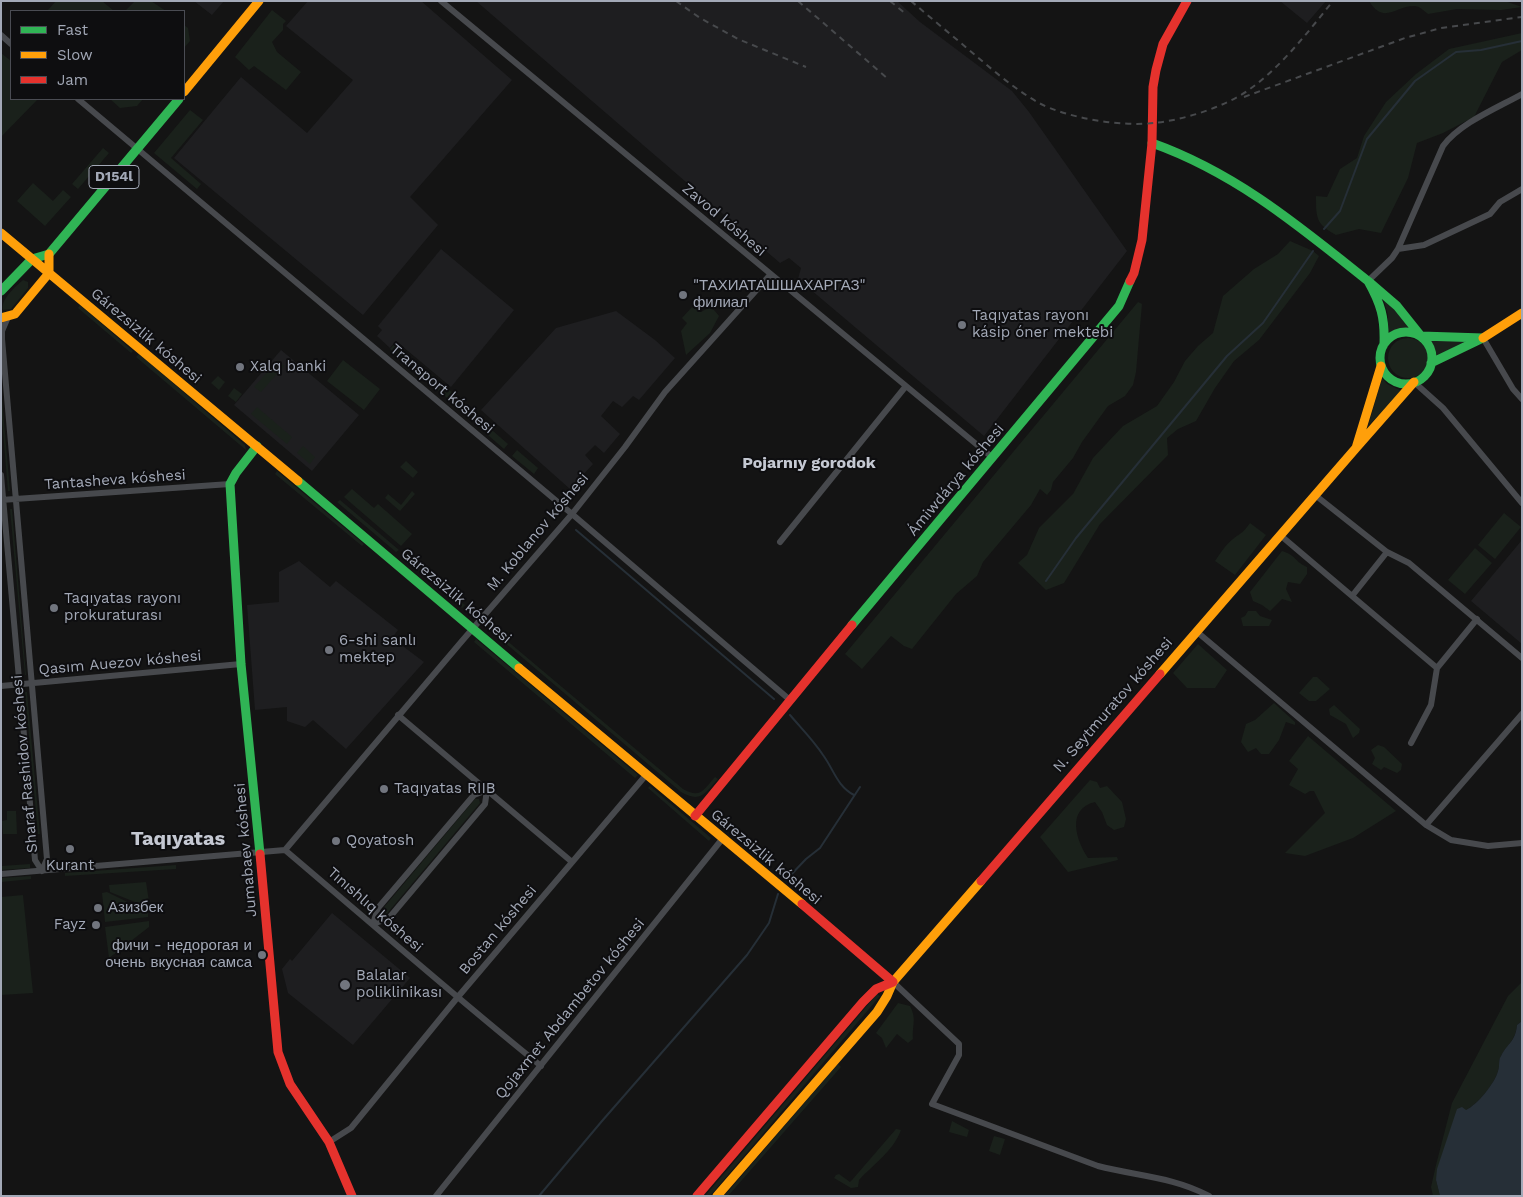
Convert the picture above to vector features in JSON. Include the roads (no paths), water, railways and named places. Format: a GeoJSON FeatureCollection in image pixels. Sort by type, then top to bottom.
{"type":"FeatureCollection","features":[{"type":"Feature","properties":{"kind":"street"},"geometry":{"type":"LineString","coordinates":[[185,91],[259,1]]}},
{"type":"Feature","properties":{"kind":"street","name":"Zavod kóshesi"},"geometry":{"type":"LineString","coordinates":[[441,1],[992,458]]}},
{"type":"Feature","properties":{"kind":"street","name":"Ámiwdárya kóshesi"},"geometry":{"type":"LineString","coordinates":[[696,816],[790,700],[1119,306],[1134,272],[1142,240],[1152,143],[1153,87],[1163,44],[1187,1]]}},
{"type":"Feature","properties":{"kind":"street"},"geometry":{"type":"LineString","coordinates":[[1368,281],[1392,258],[1398,249],[1443,146],[1448,139],[1462,128],[1522,94]]}},
{"type":"Feature","properties":{"kind":"street","name":"Transport kóshesi"},"geometry":{"type":"LineString","coordinates":[[79,100],[572,514],[790,700]]}},
{"type":"Feature","properties":{"kind":"street","name":"D154l"},"geometry":{"type":"LineString","coordinates":[[49,254],[177,100]]}},
{"type":"Feature","properties":{"kind":"street"},"geometry":{"type":"LineString","coordinates":[[1152,143],[1169,148],[1218,172],[1284,215],[1392,300],[1405,313],[1430,348],[1431,363],[1425,375],[1414,382],[1398,382],[1391,379],[1381,366]]}},
{"type":"Feature","properties":{"kind":"street"},"geometry":{"type":"LineString","coordinates":[[1398,249],[1424,245],[1490,214],[1500,202],[1522,190]]}},
{"type":"Feature","properties":{"kind":"street","name":"Gárezsizlik kóshesi"},"geometry":{"type":"LineString","coordinates":[[1,233],[257,446],[893,982]]}},
{"type":"Feature","properties":{"kind":"street"},"geometry":{"type":"LineString","coordinates":[[1,291],[32,258],[49,254],[49,274],[20,310],[5,318]]}},
{"type":"Feature","properties":{"kind":"street","name":"M. Koblanov kóshesi"},"geometry":{"type":"LineString","coordinates":[[285,850],[472,628],[572,514],[625,447],[664,392],[770,275]]}},
{"type":"Feature","properties":{"kind":"street"},"geometry":{"type":"LineString","coordinates":[[1356,448],[1381,366],[1381,351],[1384,344],[1385,326],[1381,303],[1368,281]]}},
{"type":"Feature","properties":{"kind":"street"},"geometry":{"type":"LineString","coordinates":[[1431,363],[1483,338],[1522,313]]}},
{"type":"Feature","properties":{"kind":"street","name":"Sharaf Rashidov kóshesi"},"geometry":{"type":"LineString","coordinates":[[5,318],[2,339],[48,859],[42,871]]}},
{"type":"Feature","properties":{"kind":"street"},"geometry":{"type":"LineString","coordinates":[[1384,344],[1390,338],[1405,332],[1421,336],[1483,338]]}},
{"type":"Feature","properties":{"kind":"street"},"geometry":{"type":"LineString","coordinates":[[1483,338],[1513,389],[1522,399]]}},
{"type":"Feature","properties":{"kind":"street"},"geometry":{"type":"LineString","coordinates":[[1414,382],[1443,408],[1522,503]]}},
{"type":"Feature","properties":{"kind":"street","name":"N. Seytmuratov kóshesi"},"geometry":{"type":"LineString","coordinates":[[893,982],[1280,534],[1414,382]]}},
{"type":"Feature","properties":{"kind":"street"},"geometry":{"type":"LineString","coordinates":[[780,542],[906,386]]}},
{"type":"Feature","properties":{"kind":"street"},"geometry":{"type":"LineString","coordinates":[[230,484],[257,446]]}},
{"type":"Feature","properties":{"kind":"street","name":"Sharaf Rashidov kóshesi"},"geometry":{"type":"LineString","coordinates":[[1,475],[35,860],[42,871]]}},
{"type":"Feature","properties":{"kind":"street","name":"Tantasheva kóshesi"},"geometry":{"type":"LineString","coordinates":[[2,500],[230,484]]}},
{"type":"Feature","properties":{"kind":"street","name":"Jumabaev kóshesi"},"geometry":{"type":"LineString","coordinates":[[230,484],[241,664],[278,1052],[290,1084],[329,1142],[352,1196]]}},
{"type":"Feature","properties":{"kind":"street"},"geometry":{"type":"LineString","coordinates":[[1315,495],[1387,552],[1409,563],[1522,658]]}},
{"type":"Feature","properties":{"kind":"street"},"geometry":{"type":"LineString","coordinates":[[1280,534],[1437,668]]}},
{"type":"Feature","properties":{"kind":"street"},"geometry":{"type":"LineString","coordinates":[[1352,596],[1387,552]]}},
{"type":"Feature","properties":{"kind":"street"},"geometry":{"type":"LineString","coordinates":[[1411,743],[1431,705],[1437,668],[1477,619]]}},
{"type":"Feature","properties":{"kind":"street"},"geometry":{"type":"LineString","coordinates":[[1196,631],[1426,825],[1450,840],[1488,846],[1522,843]]}},
{"type":"Feature","properties":{"kind":"street","name":"Qasım Auezov kóshesi"},"geometry":{"type":"LineString","coordinates":[[1,686],[241,664]]}},
{"type":"Feature","properties":{"kind":"street"},"geometry":{"type":"LineString","coordinates":[[1426,825],[1522,714]]}},
{"type":"Feature","properties":{"kind":"street"},"geometry":{"type":"LineString","coordinates":[[398,715],[572,862]]}},
{"type":"Feature","properties":{"kind":"street","name":"Bostan kóshesi"},"geometry":{"type":"LineString","coordinates":[[329,1142],[351,1128],[457,998],[646,775]]}},
{"type":"Feature","properties":{"kind":"street"},"geometry":{"type":"LineString","coordinates":[[373,924],[389,918],[485,804],[487,790]]}},
{"type":"Feature","properties":{"kind":"street"},"geometry":{"type":"LineString","coordinates":[[373,924],[378,908],[474,795],[487,790]]}},
{"type":"Feature","properties":{"kind":"street","name":"Qojaxmet Abdambetov kóshesi"},"geometry":{"type":"LineString","coordinates":[[436,1196],[723,838]]}},
{"type":"Feature","properties":{"kind":"street"},"geometry":{"type":"LineString","coordinates":[[1,874],[285,850]]}},
{"type":"Feature","properties":{"kind":"street","name":"Tınıshlıq kóshesi"},"geometry":{"type":"LineString","coordinates":[[285,850],[457,998],[541,1066]]}},
{"type":"Feature","properties":{"kind":"street"},"geometry":{"type":"LineString","coordinates":[[697,1196],[863,1002],[876,989],[893,982]]}},
{"type":"Feature","properties":{"kind":"street"},"geometry":{"type":"LineString","coordinates":[[717,1196],[877,1012],[893,982]]}},
{"type":"Feature","properties":{"kind":"street"},"geometry":{"type":"LineString","coordinates":[[893,982],[958,1044],[959,1055],[932,1104],[1098,1166],[1120,1172],[1158,1177],[1192,1187],[1209,1196]]}},
{"type":"Feature","properties":{"kind":"waterway"},"geometry":{"type":"LineString","coordinates":[[1324,229],[1340,211],[1367,139],[1415,81],[1456,52],[1481,50],[1522,41]]}},
{"type":"Feature","properties":{"kind":"waterway"},"geometry":{"type":"LineString","coordinates":[[1046,581],[1076,538],[1227,356],[1263,323],[1313,251]]}},
{"type":"Feature","properties":{"kind":"waterway"},"geometry":{"type":"LineString","coordinates":[[576,530],[774,699]]}},
{"type":"Feature","properties":{"kind":"waterway"},"geometry":{"type":"LineString","coordinates":[[790,715],[812,740],[840,782],[854,795]]}},
{"type":"Feature","properties":{"kind":"waterway"},"geometry":{"type":"LineString","coordinates":[[786,880],[806,859],[820,848],[860,787]]}},
{"type":"Feature","properties":{"kind":"waterway"},"geometry":{"type":"LineString","coordinates":[[539,1196],[747,955],[769,923],[778,894]]}},
{"type":"Feature","properties":{"kind":"railway"},"geometry":{"type":"LineString","coordinates":[[676,1],[700,18],[738,39],[806,67]]}},
{"type":"Feature","properties":{"kind":"railway"},"geometry":{"type":"LineString","coordinates":[[798,1],[887,78]]}},
{"type":"Feature","properties":{"kind":"railway"},"geometry":{"type":"LineString","coordinates":[[890,1],[906,14]]}},
{"type":"Feature","properties":{"kind":"railway"},"geometry":{"type":"LineString","coordinates":[[911,1],[998,74],[1039,103],[1079,117],[1126,124],[1154,123],[1191,116],[1240,96],[1262,80],[1284,59],[1333,1]]}},
{"type":"Feature","properties":{"kind":"railway"},"geometry":{"type":"LineString","coordinates":[[1244,97],[1405,38],[1441,28],[1522,17]]}},
{"type":"Feature","properties":{"kind":"place","name":"\"ТАХИАТАШШАХАРГАЗ\" филиал"},"geometry":{"type":"Point","coordinates":[683,295]}},
{"type":"Feature","properties":{"kind":"place","name":"Taqıyatas rayonı kásip óner mektebi"},"geometry":{"type":"Point","coordinates":[962,325]}},
{"type":"Feature","properties":{"kind":"place","name":"Xalq banki"},"geometry":{"type":"Point","coordinates":[240,367]}},
{"type":"Feature","properties":{"kind":"place","name":"Taqıyatas rayonı prokuraturası"},"geometry":{"type":"Point","coordinates":[54,608]}},
{"type":"Feature","properties":{"kind":"place","name":"6-shi sanlı mektep"},"geometry":{"type":"Point","coordinates":[329,650]}},
{"type":"Feature","properties":{"kind":"place","name":"Taqıyatas RIIB"},"geometry":{"type":"Point","coordinates":[384,789]}},
{"type":"Feature","properties":{"kind":"place","name":"Qoyatosh"},"geometry":{"type":"Point","coordinates":[336,841]}},
{"type":"Feature","properties":{"kind":"place","name":"Kurant"},"geometry":{"type":"Point","coordinates":[70,849]}},
{"type":"Feature","properties":{"kind":"place","name":"Азизбек"},"geometry":{"type":"Point","coordinates":[98,908]}},
{"type":"Feature","properties":{"kind":"place","name":"Fayz"},"geometry":{"type":"Point","coordinates":[96,925]}},
{"type":"Feature","properties":{"kind":"place","name":"фичи - недорогая и очень вкусная самса"},"geometry":{"type":"Point","coordinates":[262,955]}},
{"type":"Feature","properties":{"kind":"place","name":"Balalar poliklinikası"},"geometry":{"type":"Point","coordinates":[345,985]}},
{"type":"Feature","properties":{"kind":"district","name":"Pojarnıy gorodok"},"geometry":{"type":"Point","coordinates":[809,463]}},
{"type":"Feature","properties":{"kind":"district","name":"Taqıyatas"},"geometry":{"type":"Point","coordinates":[178,839]}}]}
